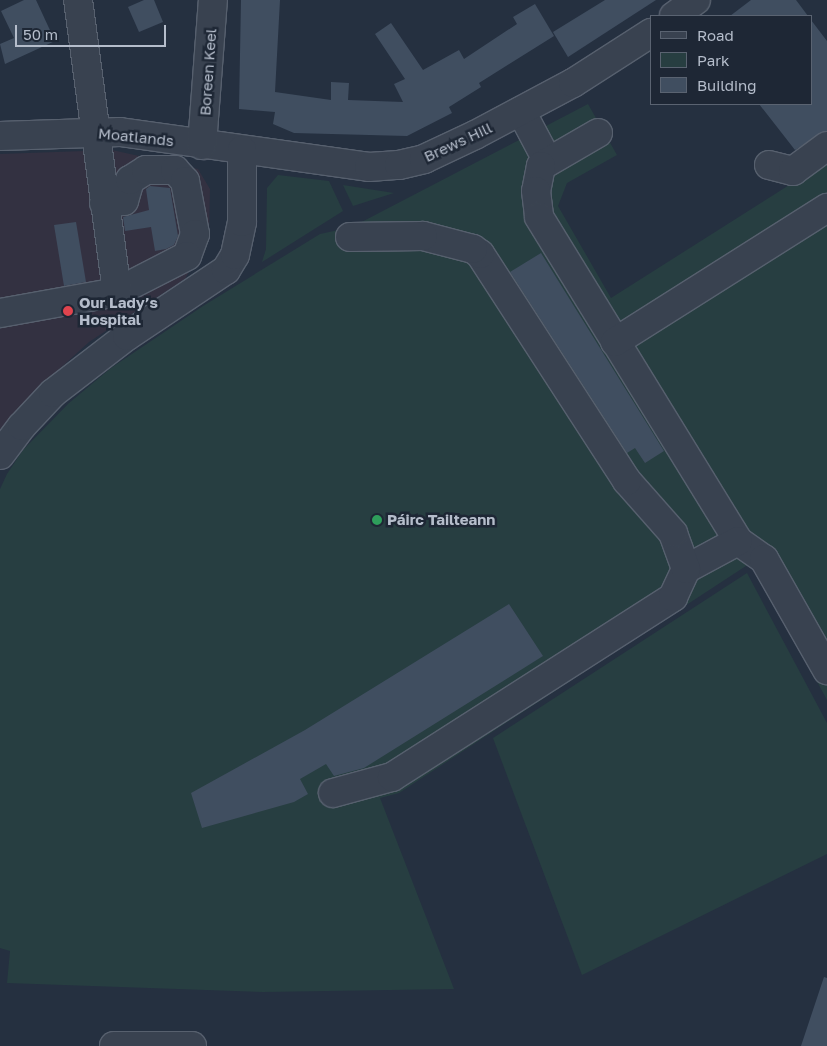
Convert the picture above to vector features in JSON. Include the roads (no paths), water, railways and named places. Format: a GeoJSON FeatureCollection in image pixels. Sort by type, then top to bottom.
{"type":"FeatureCollection","features":[{"type":"Feature","properties":{"kind":"street"},"geometry":{"type":"LineString","coordinates":[[78,0],[93,132],[117,292]]}},
{"type":"Feature","properties":{"kind":"street","name":"Boreen Keel"},"geometry":{"type":"LineString","coordinates":[[202,144],[213,0]]}},
{"type":"Feature","properties":{"kind":"street"},"geometry":{"type":"LineString","coordinates":[[675,15],[696,0]]}},
{"type":"Feature","properties":{"kind":"street","name":"Brews Hill"},"geometry":{"type":"LineString","coordinates":[[242,150],[369,167],[399,165],[424,159],[573,83],[650,34]]}},
{"type":"Feature","properties":{"kind":"street"},"geometry":{"type":"LineString","coordinates":[[521,111],[547,160]]}},
{"type":"Feature","properties":{"kind":"street","name":"Moatlands"},"geometry":{"type":"LineString","coordinates":[[0,136],[120,132],[242,150]]}},
{"type":"Feature","properties":{"kind":"street"},"geometry":{"type":"LineString","coordinates":[[598,133],[547,160],[537,176],[536,204],[539,217],[738,540],[764,558],[827,670]]}},
{"type":"Feature","properties":{"kind":"street"},"geometry":{"type":"LineString","coordinates":[[769,165],[793,171],[827,146]]}},
{"type":"Feature","properties":{"kind":"street"},"geometry":{"type":"LineString","coordinates":[[0,455],[22,426],[53,393],[127,336],[226,270],[235,255],[242,222],[242,150]]}},
{"type":"Feature","properties":{"kind":"street"},"geometry":{"type":"LineString","coordinates":[[0,313],[117,292],[187,256],[195,234],[186,181],[175,170],[146,170],[130,180],[124,201],[104,203]]}},
{"type":"Feature","properties":{"kind":"street"},"geometry":{"type":"LineString","coordinates":[[615,342],[827,208]]}},
{"type":"Feature","properties":{"kind":"street"},"geometry":{"type":"LineString","coordinates":[[350,237],[422,236],[459,244],[480,254],[626,481],[673,533],[686,569]]}},
{"type":"Feature","properties":{"kind":"street"},"geometry":{"type":"LineString","coordinates":[[333,793],[392,777],[673,597],[686,569],[738,540]]}},
{"type":"Feature","properties":{"kind":"street"},"geometry":{"type":"LineString","coordinates":[[114,1046],[192,1046]]}},
{"type":"Feature","properties":{"kind":"place","name":"Our Lady’s Hospital"},"geometry":{"type":"Point","coordinates":[68,311]}},
{"type":"Feature","properties":{"kind":"place","name":"Páirc Tailteann"},"geometry":{"type":"Point","coordinates":[377,520]}}]}
